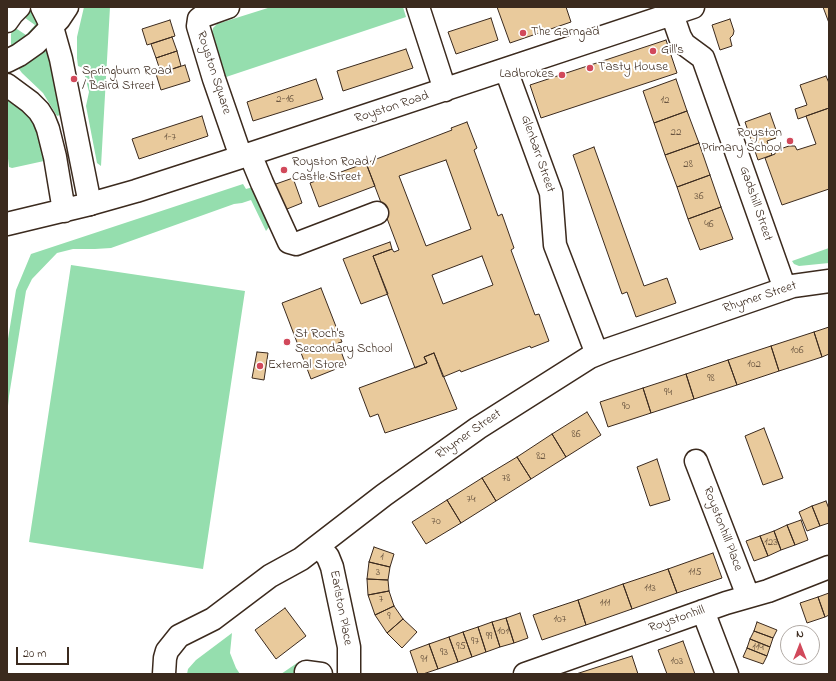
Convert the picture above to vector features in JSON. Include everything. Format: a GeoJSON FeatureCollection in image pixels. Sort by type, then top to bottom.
{"type":"FeatureCollection","features":[{"type":"Feature","properties":{"kind":"street"},"geometry":{"type":"LineString","coordinates":[[7,21],[19,7]]}},
{"type":"Feature","properties":{"kind":"street"},"geometry":{"type":"LineString","coordinates":[[42,7],[52,27],[61,59],[90,204]]}},
{"type":"Feature","properties":{"kind":"street"},"geometry":{"type":"LineString","coordinates":[[7,61],[28,49],[52,27],[67,7]]}},
{"type":"Feature","properties":{"kind":"street","name":"Royston Square"},"geometry":{"type":"LineString","coordinates":[[228,7],[203,16],[199,20],[198,26],[214,78],[246,156],[262,184],[289,242],[296,244],[377,213]]}},
{"type":"Feature","properties":{"kind":"street"},"geometry":{"type":"LineString","coordinates":[[418,7],[445,90]]}},
{"type":"Feature","properties":{"kind":"street","name":"Royston Road"},"geometry":{"type":"LineString","coordinates":[[7,224],[64,211],[136,191],[246,156],[693,7]]}},
{"type":"Feature","properties":{"kind":"street","name":"Gadshill Street"},"geometry":{"type":"LineString","coordinates":[[672,14],[684,44],[703,58],[785,289]]}},
{"type":"Feature","properties":{"kind":"street"},"geometry":{"type":"LineString","coordinates":[[7,65],[46,124],[51,140],[64,211]]}},
{"type":"Feature","properties":{"kind":"street","name":"Glenbarr Street"},"geometry":{"type":"LineString","coordinates":[[506,70],[551,193],[555,245],[596,354]]}},
{"type":"Feature","properties":{"kind":"street"},"geometry":{"type":"LineString","coordinates":[[7,85],[22,94],[39,112]]}},
{"type":"Feature","properties":{"kind":"street","name":"Rhymer Street"},"geometry":{"type":"LineString","coordinates":[[164,674],[167,651],[179,636],[213,619],[270,576],[319,546],[384,495],[478,428],[596,354],[785,289],[802,284],[829,281]]}},
{"type":"Feature","properties":{"kind":"street","name":"Roystonhill Place"},"geometry":{"type":"LineString","coordinates":[[696,461],[748,596]]}},
{"type":"Feature","properties":{"kind":"street","name":"Earlston Place"},"geometry":{"type":"LineString","coordinates":[[319,546],[328,557],[332,567],[349,647],[349,674]]}},
{"type":"Feature","properties":{"kind":"street","name":"Roystonhill"},"geometry":{"type":"LineString","coordinates":[[525,674],[703,611],[768,591],[829,567]]}},
{"type":"Feature","properties":{"kind":"street"},"geometry":{"type":"LineString","coordinates":[[703,611],[727,674]]}},
{"type":"Feature","properties":{"kind":"green space"},"geometry":{"type":"Polygon","coordinates":[[[29,7],[32,7],[40,27],[11,49],[11,34],[14,27],[26,35],[35,25],[21,15],[29,7]]]}},
{"type":"Feature","properties":{"kind":"green space"},"geometry":{"type":"Polygon","coordinates":[[[84,7],[110,7],[101,166],[97,163],[86,106],[89,92],[83,68],[78,66],[77,58],[77,37],[84,7]]]}},
{"type":"Feature","properties":{"kind":"green space"},"geometry":{"type":"Polygon","coordinates":[[[271,7],[403,7],[406,17],[226,77],[212,33],[213,28],[217,24],[271,7]]]}},
{"type":"Feature","properties":{"kind":"green space"},"geometry":{"type":"Polygon","coordinates":[[[46,47],[61,113],[57,116],[43,93],[22,73],[16,65],[46,47]]]}},
{"type":"Feature","properties":{"kind":"green space"},"geometry":{"type":"Polygon","coordinates":[[[7,92],[33,120],[39,137],[44,161],[12,168],[9,167],[7,150],[7,92]]]}},
{"type":"Feature","properties":{"kind":"green space"},"geometry":{"type":"Polygon","coordinates":[[[243,184],[246,189],[253,187],[269,227],[266,231],[251,200],[234,204],[111,248],[73,249],[57,253],[32,279],[26,291],[7,416],[7,345],[16,290],[31,254],[243,184]]]}},
{"type":"Feature","properties":{"kind":"green space"},"geometry":{"type":"Polygon","coordinates":[[[829,248],[829,263],[799,266],[794,264],[792,261],[829,248]]]}},
{"type":"Feature","properties":{"kind":"green space"},"geometry":{"type":"Polygon","coordinates":[[[71,265],[245,291],[203,569],[29,542],[71,265]]]}},
{"type":"Feature","properties":{"kind":"green space"},"geometry":{"type":"Polygon","coordinates":[[[232,633],[230,653],[240,674],[187,674],[188,669],[196,660],[232,633]]]}},
{"type":"Feature","properties":{"kind":"green space"},"geometry":{"type":"Polygon","coordinates":[[[297,663],[295,674],[281,674],[297,663]]]}},
{"type":"Feature","properties":{"kind":"building","name":"The Garngad"},"geometry":{"type":"Polygon","coordinates":[[[497,7],[566,7],[571,22],[510,43],[497,7]]]}},
{"type":"Feature","properties":{"kind":"building"},"geometry":{"type":"Polygon","coordinates":[[[823,7],[829,7],[829,23],[823,7]]]}},
{"type":"Feature","properties":{"kind":"building"},"geometry":{"type":"Polygon","coordinates":[[[491,18],[498,40],[456,54],[448,32],[491,18]]]}},
{"type":"Feature","properties":{"kind":"building"},"geometry":{"type":"Polygon","coordinates":[[[730,19],[734,31],[730,38],[732,46],[720,50],[712,25],[730,19]]]}},
{"type":"Feature","properties":{"kind":"building"},"geometry":{"type":"Polygon","coordinates":[[[170,20],[175,36],[147,45],[142,29],[170,20]]]}},
{"type":"Feature","properties":{"kind":"building"},"geometry":{"type":"Polygon","coordinates":[[[172,37],[177,51],[156,58],[151,44],[172,37]]]}},
{"type":"Feature","properties":{"kind":"building"},"geometry":{"type":"Polygon","coordinates":[[[666,40],[677,73],[541,118],[530,85],[666,40]]]}},
{"type":"Feature","properties":{"kind":"building"},"geometry":{"type":"Polygon","coordinates":[[[406,49],[413,68],[343,91],[337,71],[406,49]]]}},
{"type":"Feature","properties":{"kind":"building"},"geometry":{"type":"Polygon","coordinates":[[[177,51],[181,66],[161,73],[156,58],[177,51]]]}},
{"type":"Feature","properties":{"kind":"building"},"geometry":{"type":"Polygon","coordinates":[[[185,65],[190,81],[161,90],[156,74],[185,65]]]}},
{"type":"Feature","properties":{"kind":"building"},"geometry":{"type":"Polygon","coordinates":[[[826,76],[829,83],[829,108],[798,119],[795,109],[807,105],[800,85],[826,76]]]}},
{"type":"Feature","properties":{"kind":"building"},"geometry":{"type":"Polygon","coordinates":[[[316,79],[323,99],[253,121],[247,102],[316,79]]]}},
{"type":"Feature","properties":{"kind":"building"},"geometry":{"type":"Polygon","coordinates":[[[676,79],[687,111],[654,123],[643,91],[676,79]]]}},
{"type":"Feature","properties":{"kind":"building"},"geometry":{"type":"Polygon","coordinates":[[[829,108],[829,189],[782,205],[765,158],[775,154],[780,149],[789,146],[795,146],[797,150],[816,144],[806,116],[829,108]]]}},
{"type":"Feature","properties":{"kind":"building"},"geometry":{"type":"Polygon","coordinates":[[[687,111],[699,143],[665,155],[654,123],[687,111]]]}},
{"type":"Feature","properties":{"kind":"building"},"geometry":{"type":"Polygon","coordinates":[[[770,113],[776,130],[773,131],[776,138],[767,141],[772,155],[758,160],[745,122],[770,113]]]}},
{"type":"Feature","properties":{"kind":"building"},"geometry":{"type":"Polygon","coordinates":[[[202,116],[208,136],[139,159],[132,139],[202,116]]]}},
{"type":"Feature","properties":{"kind":"building"},"geometry":{"type":"Polygon","coordinates":[[[467,122],[477,148],[474,150],[498,216],[502,214],[514,248],[511,250],[535,315],[539,314],[549,341],[531,348],[530,346],[461,372],[460,370],[443,377],[434,353],[424,357],[427,363],[415,368],[373,256],[392,249],[394,252],[399,250],[366,163],[452,130],[451,128],[467,122]],[[446,160],[399,176],[426,246],[471,229],[446,160]],[[482,256],[432,275],[443,304],[493,285],[482,256]]]}},
{"type":"Feature","properties":{"kind":"building"},"geometry":{"type":"Polygon","coordinates":[[[699,143],[710,175],[677,187],[665,155],[699,143]]]}},
{"type":"Feature","properties":{"kind":"building"},"geometry":{"type":"Polygon","coordinates":[[[594,147],[644,286],[667,278],[676,303],[636,317],[627,292],[622,294],[573,155],[594,147]]]}},
{"type":"Feature","properties":{"kind":"building"},"geometry":{"type":"Polygon","coordinates":[[[366,163],[375,186],[319,207],[310,183],[366,163]]]}},
{"type":"Feature","properties":{"kind":"building"},"geometry":{"type":"Polygon","coordinates":[[[710,175],[721,207],[688,219],[677,187],[710,175]]]}},
{"type":"Feature","properties":{"kind":"building"},"geometry":{"type":"Polygon","coordinates":[[[293,178],[302,203],[282,211],[273,185],[293,178]]]}},
{"type":"Feature","properties":{"kind":"building"},"geometry":{"type":"Polygon","coordinates":[[[721,207],[733,239],[700,250],[688,219],[721,207]]]}},
{"type":"Feature","properties":{"kind":"building"},"geometry":{"type":"Polygon","coordinates":[[[390,242],[392,249],[373,256],[388,294],[361,304],[343,259],[390,242]]]}},
{"type":"Feature","properties":{"kind":"building"},"geometry":{"type":"Polygon","coordinates":[[[321,288],[342,342],[338,343],[346,365],[311,379],[282,303],[321,288]]]}},
{"type":"Feature","properties":{"kind":"building"},"geometry":{"type":"Polygon","coordinates":[[[829,327],[829,354],[822,357],[814,332],[829,327]]]}},
{"type":"Feature","properties":{"kind":"building"},"geometry":{"type":"Polygon","coordinates":[[[814,332],[822,357],[779,371],[771,346],[814,332]]]}},
{"type":"Feature","properties":{"kind":"building"},"geometry":{"type":"Polygon","coordinates":[[[771,346],[779,371],[737,385],[728,360],[771,346]]]}},
{"type":"Feature","properties":{"kind":"building","name":"External Store"},"geometry":{"type":"Polygon","coordinates":[[[257,352],[268,353],[264,380],[252,378],[257,352]]]}},
{"type":"Feature","properties":{"kind":"building"},"geometry":{"type":"Polygon","coordinates":[[[434,353],[457,409],[385,433],[378,414],[370,417],[359,388],[427,363],[424,357],[434,353]]]}},
{"type":"Feature","properties":{"kind":"building"},"geometry":{"type":"Polygon","coordinates":[[[728,360],[737,385],[694,399],[686,374],[728,360]]]}},
{"type":"Feature","properties":{"kind":"building"},"geometry":{"type":"Polygon","coordinates":[[[686,374],[694,399],[651,413],[643,388],[686,374]]]}},
{"type":"Feature","properties":{"kind":"building"},"geometry":{"type":"Polygon","coordinates":[[[643,388],[651,413],[608,427],[600,402],[643,388]]]}},
{"type":"Feature","properties":{"kind":"building"},"geometry":{"type":"Polygon","coordinates":[[[587,412],[601,435],[566,457],[552,434],[587,412]]]}},
{"type":"Feature","properties":{"kind":"building"},"geometry":{"type":"Polygon","coordinates":[[[764,428],[783,478],[763,485],[745,436],[764,428]]]}},
{"type":"Feature","properties":{"kind":"building"},"geometry":{"type":"Polygon","coordinates":[[[552,434],[566,457],[531,479],[517,457],[552,434]]]}},
{"type":"Feature","properties":{"kind":"building"},"geometry":{"type":"Polygon","coordinates":[[[517,457],[531,479],[496,501],[482,478],[517,457]]]}},
{"type":"Feature","properties":{"kind":"building"},"geometry":{"type":"Polygon","coordinates":[[[657,459],[670,500],[650,506],[637,467],[657,459]]]}},
{"type":"Feature","properties":{"kind":"building"},"geometry":{"type":"Polygon","coordinates":[[[482,478],[496,501],[461,523],[447,500],[482,478]]]}},
{"type":"Feature","properties":{"kind":"building"},"geometry":{"type":"Polygon","coordinates":[[[447,500],[461,523],[426,544],[412,522],[447,500]]]}},
{"type":"Feature","properties":{"kind":"building"},"geometry":{"type":"Polygon","coordinates":[[[826,501],[829,509],[829,523],[820,526],[812,506],[826,501]]]}},
{"type":"Feature","properties":{"kind":"building"},"geometry":{"type":"Polygon","coordinates":[[[812,506],[820,526],[807,531],[799,512],[812,506]]]}},
{"type":"Feature","properties":{"kind":"building"},"geometry":{"type":"Polygon","coordinates":[[[801,520],[808,540],[795,545],[787,525],[801,520]]]}},
{"type":"Feature","properties":{"kind":"building"},"geometry":{"type":"Polygon","coordinates":[[[787,525],[795,545],[781,550],[774,531],[787,525]]]}},
{"type":"Feature","properties":{"kind":"building"},"geometry":{"type":"Polygon","coordinates":[[[774,531],[781,550],[768,556],[760,536],[774,531]]]}},
{"type":"Feature","properties":{"kind":"building"},"geometry":{"type":"Polygon","coordinates":[[[760,536],[768,556],[754,561],[746,541],[760,536]]]}},
{"type":"Feature","properties":{"kind":"building"},"geometry":{"type":"Polygon","coordinates":[[[374,547],[394,554],[390,567],[369,562],[374,547]]]}},
{"type":"Feature","properties":{"kind":"building"},"geometry":{"type":"Polygon","coordinates":[[[713,553],[722,578],[677,593],[668,569],[713,553]]]}},
{"type":"Feature","properties":{"kind":"building"},"geometry":{"type":"Polygon","coordinates":[[[369,562],[390,567],[388,580],[367,579],[369,562]]]}},
{"type":"Feature","properties":{"kind":"building"},"geometry":{"type":"Polygon","coordinates":[[[668,569],[677,593],[632,609],[623,584],[668,569]]]}},
{"type":"Feature","properties":{"kind":"building"},"geometry":{"type":"Polygon","coordinates":[[[367,579],[388,580],[389,591],[368,595],[367,579]]]}},
{"type":"Feature","properties":{"kind":"building"},"geometry":{"type":"Polygon","coordinates":[[[623,584],[632,609],[586,625],[578,600],[623,584]]]}},
{"type":"Feature","properties":{"kind":"building"},"geometry":{"type":"Polygon","coordinates":[[[389,591],[394,606],[375,615],[368,595],[389,591]]]}},
{"type":"Feature","properties":{"kind":"building"},"geometry":{"type":"Polygon","coordinates":[[[829,593],[829,615],[825,617],[818,597],[829,593]]]}},
{"type":"Feature","properties":{"kind":"building"},"geometry":{"type":"Polygon","coordinates":[[[818,597],[825,617],[807,623],[800,603],[818,597]]]}},
{"type":"Feature","properties":{"kind":"building"},"geometry":{"type":"Polygon","coordinates":[[[578,600],[586,625],[542,640],[533,615],[578,600]]]}},
{"type":"Feature","properties":{"kind":"building"},"geometry":{"type":"Polygon","coordinates":[[[394,606],[403,619],[387,633],[375,615],[394,606]]]}},
{"type":"Feature","properties":{"kind":"building"},"geometry":{"type":"Polygon","coordinates":[[[285,608],[306,636],[276,659],[255,630],[285,608]]]}},
{"type":"Feature","properties":{"kind":"building"},"geometry":{"type":"Polygon","coordinates":[[[520,613],[528,638],[514,643],[506,618],[520,613]]]}},
{"type":"Feature","properties":{"kind":"building"},"geometry":{"type":"Polygon","coordinates":[[[506,618],[514,643],[500,647],[492,622],[506,618]]]}},
{"type":"Feature","properties":{"kind":"building"},"geometry":{"type":"Polygon","coordinates":[[[403,619],[417,632],[402,648],[387,633],[403,619]]]}},
{"type":"Feature","properties":{"kind":"building"},"geometry":{"type":"Polygon","coordinates":[[[492,622],[500,647],[486,652],[478,627],[492,622]]]}},
{"type":"Feature","properties":{"kind":"building"},"geometry":{"type":"Polygon","coordinates":[[[757,622],[777,630],[773,638],[754,631],[757,622]]]}},
{"type":"Feature","properties":{"kind":"building"},"geometry":{"type":"Polygon","coordinates":[[[478,627],[486,652],[472,657],[463,632],[478,627]]]}},
{"type":"Feature","properties":{"kind":"building"},"geometry":{"type":"Polygon","coordinates":[[[754,631],[773,638],[770,647],[750,639],[754,631]]]}},
{"type":"Feature","properties":{"kind":"building"},"geometry":{"type":"Polygon","coordinates":[[[463,632],[472,657],[458,662],[449,637],[463,632]]]}},
{"type":"Feature","properties":{"kind":"building"},"geometry":{"type":"Polygon","coordinates":[[[449,637],[458,662],[438,669],[429,644],[449,637]]]}},
{"type":"Feature","properties":{"kind":"building"},"geometry":{"type":"Polygon","coordinates":[[[750,639],[770,647],[767,656],[747,648],[750,639]]]}},
{"type":"Feature","properties":{"kind":"building"},"geometry":{"type":"Polygon","coordinates":[[[683,641],[695,674],[667,674],[658,650],[683,641]]]}},
{"type":"Feature","properties":{"kind":"building"},"geometry":{"type":"Polygon","coordinates":[[[429,644],[438,669],[423,674],[418,674],[410,651],[429,644]]]}},
{"type":"Feature","properties":{"kind":"building"},"geometry":{"type":"Polygon","coordinates":[[[747,648],[767,656],[763,664],[743,657],[747,648]]]}},
{"type":"Feature","properties":{"kind":"building"},"geometry":{"type":"Polygon","coordinates":[[[632,656],[638,674],[576,674],[632,656]]]}},
{"type":"Feature","properties":{"kind":"place","name":"The Garngad"},"geometry":{"type":"Point","coordinates":[523,33]}},
{"type":"Feature","properties":{"kind":"place","name":"Gill's"},"geometry":{"type":"Point","coordinates":[653,51]}},
{"type":"Feature","properties":{"kind":"place","name":"Tasty House"},"geometry":{"type":"Point","coordinates":[590,68]}},
{"type":"Feature","properties":{"kind":"place","name":"Ladbrokes"},"geometry":{"type":"Point","coordinates":[562,75]}},
{"type":"Feature","properties":{"kind":"place","name":"Springburn Road / Baird Street"},"geometry":{"type":"Point","coordinates":[74,79]}},
{"type":"Feature","properties":{"kind":"place","name":"Royston Primary School"},"geometry":{"type":"Point","coordinates":[790,141]}},
{"type":"Feature","properties":{"kind":"place","name":"Royston Road / Castle Street"},"geometry":{"type":"Point","coordinates":[284,170]}},
{"type":"Feature","properties":{"kind":"place","name":"St Roch's Secondary School"},"geometry":{"type":"Point","coordinates":[287,342]}},
{"type":"Feature","properties":{"kind":"place","name":"External Store"},"geometry":{"type":"Point","coordinates":[260,366]}}]}
